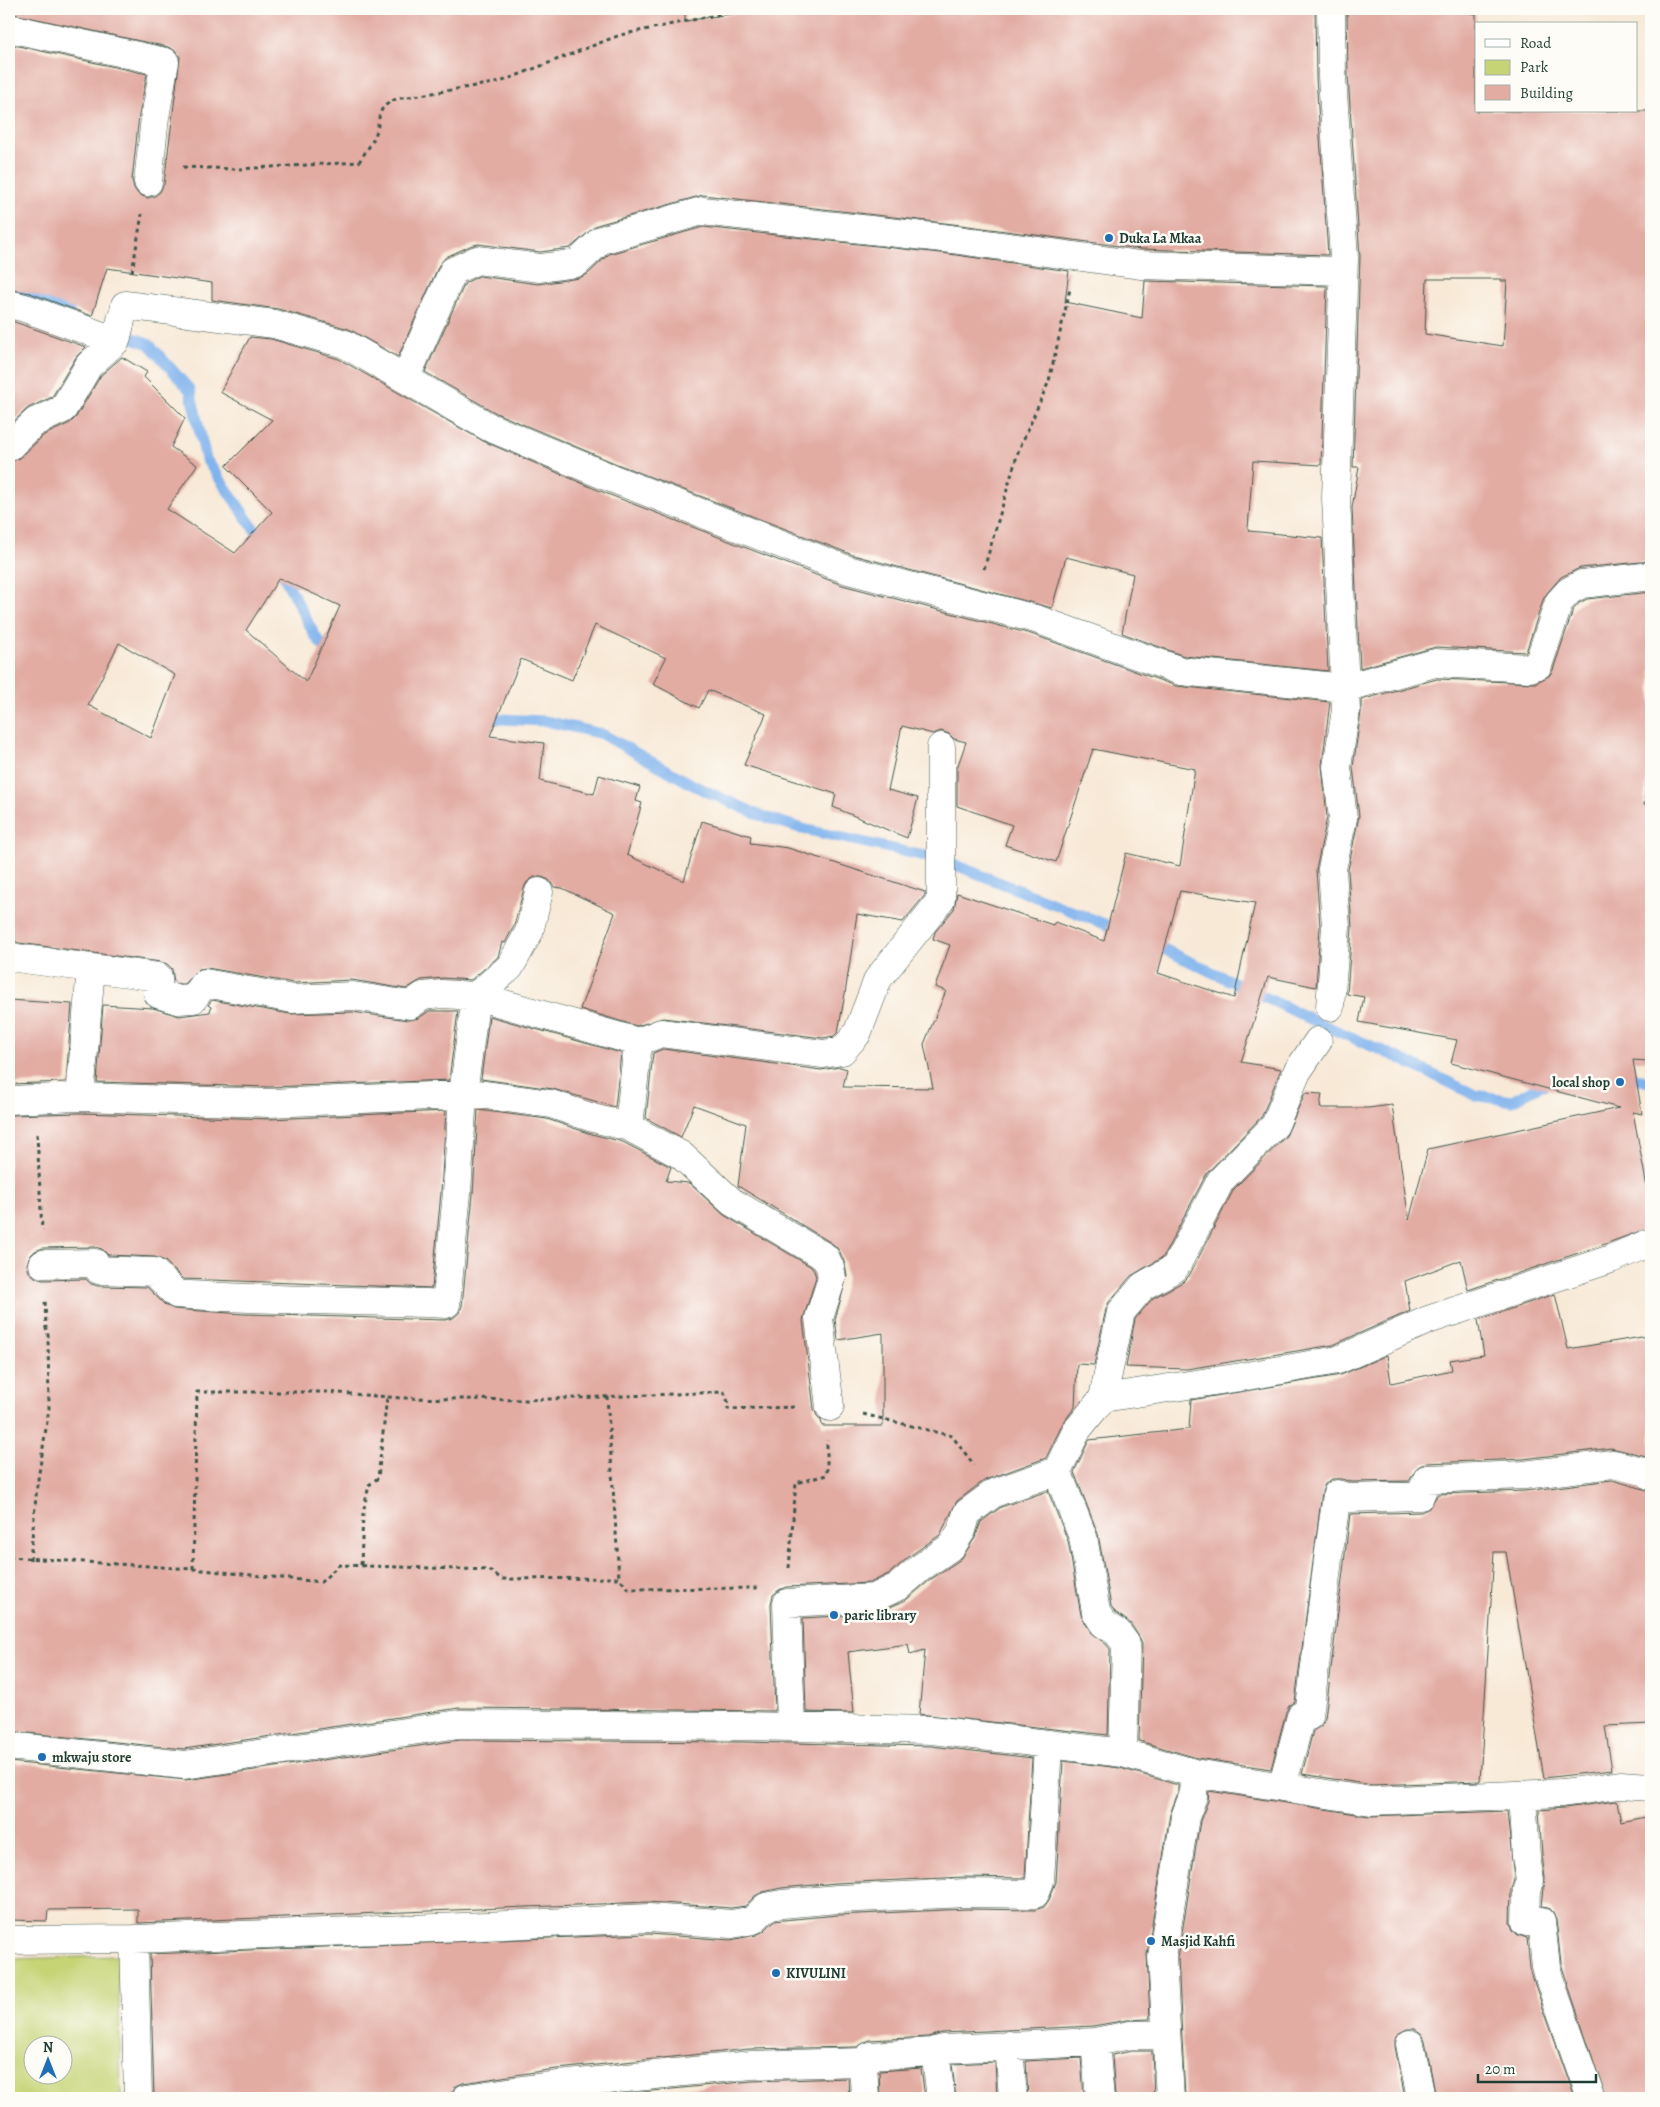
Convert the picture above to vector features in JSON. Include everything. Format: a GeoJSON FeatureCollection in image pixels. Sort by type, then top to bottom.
{"type":"FeatureCollection","features":[{"type":"Feature","properties":{"kind":"street"},"geometry":{"type":"LineString","coordinates":[[1330,1007],[1336,927],[1332,869],[1343,818],[1338,767],[1346,710],[1336,498],[1343,271],[1332,77],[1331,9]]}},
{"type":"Feature","properties":{"kind":"street"},"geometry":{"type":"LineString","coordinates":[[9,28],[165,62],[155,117],[148,182]]}},
{"type":"Feature","properties":{"kind":"street"},"geometry":{"type":"LineString","coordinates":[[406,377],[454,271],[477,260],[540,268],[577,263],[601,240],[702,211],[951,239],[1140,265],[1343,271]]}},
{"type":"Feature","properties":{"kind":"street"},"geometry":{"type":"LineString","coordinates":[[9,304],[120,325],[274,324],[345,344],[406,377],[489,427],[611,478],[848,570],[1036,619],[1181,671],[1345,688],[1435,662],[1530,668],[1538,665],[1559,602],[1570,591],[1582,584],[1651,576]]}},
{"type":"Feature","properties":{"kind":"street"},"geometry":{"type":"LineString","coordinates":[[9,447],[35,422],[63,409],[89,365],[120,325]]}},
{"type":"Feature","properties":{"kind":"street"},"geometry":{"type":"LineString","coordinates":[[9,956],[158,976],[158,994],[178,1000],[193,999],[204,983],[293,999],[354,996],[410,1005],[423,996],[442,994],[476,996],[638,1042],[661,1033],[823,1054],[842,1051],[857,1034],[878,979],[941,900],[941,747]]}},
{"type":"Feature","properties":{"kind":"street"},"geometry":{"type":"LineString","coordinates":[[43,1264],[95,1262],[99,1270],[154,1272],[176,1294],[234,1298],[370,1300],[446,1304],[457,1193],[463,1094],[476,996],[510,967],[529,932],[539,892]]}},
{"type":"Feature","properties":{"kind":"street"},"geometry":{"type":"LineString","coordinates":[[80,1097],[91,968]]}},
{"type":"Feature","properties":{"kind":"street"},"geometry":{"type":"LineString","coordinates":[[791,1727],[787,1596],[874,1598],[899,1586],[920,1568],[952,1546],[962,1530],[967,1513],[994,1493],[1056,1471],[1077,1430],[1103,1398],[1121,1312],[1143,1286],[1175,1268],[1220,1180],[1275,1125],[1297,1072],[1318,1041]]}},
{"type":"Feature","properties":{"kind":"street"},"geometry":{"type":"LineString","coordinates":[[629,1127],[638,1042]]}},
{"type":"Feature","properties":{"kind":"street"},"geometry":{"type":"LineString","coordinates":[[9,1100],[80,1097],[268,1103],[421,1098],[478,1094],[552,1104],[593,1118],[629,1127],[681,1156],[732,1202],[825,1257],[830,1267],[832,1278],[819,1318],[829,1407]]}},
{"type":"Feature","properties":{"kind":"street"},"geometry":{"type":"LineString","coordinates":[[1103,1398],[1338,1360],[1428,1320],[1611,1259],[1651,1242]]}},
{"type":"Feature","properties":{"kind":"street"},"geometry":{"type":"LineString","coordinates":[[1282,1787],[1301,1716],[1309,1716],[1326,1569],[1338,1494],[1349,1498],[1420,1496],[1427,1479],[1524,1475],[1613,1464],[1647,1472],[1651,1476]]}},
{"type":"Feature","properties":{"kind":"street"},"geometry":{"type":"LineString","coordinates":[[1056,1471],[1083,1537],[1096,1612],[1104,1624],[1117,1632],[1126,1644],[1123,1754]]}},
{"type":"Feature","properties":{"kind":"street"},"geometry":{"type":"LineString","coordinates":[[9,1746],[184,1765],[459,1724],[932,1730],[1123,1754],[1194,1773],[1371,1801],[1562,1793],[1620,1785],[1651,1787]]}},
{"type":"Feature","properties":{"kind":"street"},"geometry":{"type":"LineString","coordinates":[[9,1940],[134,1939],[650,1918],[732,1924],[753,1920],[766,1907],[782,1904],[837,1899],[966,1893],[1035,1894],[1040,1881],[1048,1746]]}},
{"type":"Feature","properties":{"kind":"street"},"geometry":{"type":"LineString","coordinates":[[1170,2098],[1162,1957],[1185,1817],[1193,1796],[1194,1773]]}},
{"type":"Feature","properties":{"kind":"street"},"geometry":{"type":"LineString","coordinates":[[1522,1795],[1526,1857],[1530,1881],[1527,1889],[1526,1922],[1541,1921],[1546,1966],[1550,1981],[1591,2098]]}},
{"type":"Feature","properties":{"kind":"street"},"geometry":{"type":"LineString","coordinates":[[134,1939],[138,2098]]}},
{"type":"Feature","properties":{"kind":"street"},"geometry":{"type":"LineString","coordinates":[[466,2098],[550,2086],[751,2066],[863,2062],[870,2056],[935,2051],[944,2048],[1095,2042],[1130,2036],[1166,2036]]}},
{"type":"Feature","properties":{"kind":"street"},"geometry":{"type":"LineString","coordinates":[[1095,2042],[1100,2098]]}},
{"type":"Feature","properties":{"kind":"street"},"geometry":{"type":"LineString","coordinates":[[1410,2044],[1421,2098]]}},
{"type":"Feature","properties":{"kind":"street"},"geometry":{"type":"LineString","coordinates":[[1009,2045],[1013,2098]]}},
{"type":"Feature","properties":{"kind":"street"},"geometry":{"type":"LineString","coordinates":[[935,2051],[941,2098]]}},
{"type":"Feature","properties":{"kind":"street"},"geometry":{"type":"LineString","coordinates":[[863,2062],[865,2098]]}},
{"type":"Feature","properties":{"kind":"path"},"geometry":{"type":"LineString","coordinates":[[120,325],[148,182],[181,167],[236,169],[359,162],[375,137],[378,117],[385,104],[396,99],[500,82],[620,35],[745,9]]}},
{"type":"Feature","properties":{"kind":"path"},"geometry":{"type":"LineString","coordinates":[[974,603],[1018,452],[1049,381],[1078,256]]}},
{"type":"Feature","properties":{"kind":"path"},"geometry":{"type":"LineString","coordinates":[[30,1560],[37,1486],[49,1409],[48,1332],[46,1329],[36,1099]]}},
{"type":"Feature","properties":{"kind":"path"},"geometry":{"type":"LineString","coordinates":[[193,1569],[197,1392],[327,1392],[387,1397],[525,1400],[724,1392],[728,1409],[829,1407],[952,1436],[994,1493]]}},
{"type":"Feature","properties":{"kind":"path"},"geometry":{"type":"LineString","coordinates":[[607,1396],[619,1578],[629,1589],[719,1587],[787,1596],[796,1483],[826,1475],[829,1407]]}},
{"type":"Feature","properties":{"kind":"path"},"geometry":{"type":"LineString","coordinates":[[361,1565],[363,1512],[368,1485],[378,1478],[387,1397]]}},
{"type":"Feature","properties":{"kind":"path"},"geometry":{"type":"LineString","coordinates":[[9,1557],[30,1560],[193,1569],[321,1582],[339,1565],[489,1570],[502,1579],[619,1578]]}},
{"type":"Feature","properties":{"kind":"green space"},"geometry":{"type":"Polygon","coordinates":[[[118,1956],[121,2098],[9,2098],[9,1959],[118,1956]]]}},
{"type":"Feature","properties":{"kind":"building"},"geometry":{"type":"Polygon","coordinates":[[[9,9],[685,9],[685,21],[763,9],[1315,9],[1316,78],[1328,255],[1141,249],[953,224],[703,195],[597,225],[570,248],[540,252],[478,244],[446,257],[439,265],[398,357],[349,329],[278,309],[212,300],[212,283],[107,268],[92,316],[30,293],[9,289],[9,44],[147,74],[139,115],[132,180],[138,194],[147,198],[155,196],[160,192],[164,184],[180,57],[176,51],[168,47],[9,13],[9,9]]]}},
{"type":"Feature","properties":{"kind":"building"},"geometry":{"type":"Polygon","coordinates":[[[1347,9],[1449,9],[1476,14],[1475,112],[1651,111],[1651,561],[1580,568],[1561,577],[1544,597],[1526,652],[1436,647],[1360,668],[1352,508],[1359,467],[1353,467],[1360,257],[1348,76],[1347,9]],[[1427,279],[1425,334],[1503,346],[1507,281],[1501,281],[1502,279],[1427,279]]]}},
{"type":"Feature","properties":{"kind":"building"},"geometry":{"type":"Polygon","coordinates":[[[703,227],[949,254],[1069,271],[1065,302],[1142,318],[1145,281],[1327,286],[1321,465],[1253,461],[1248,529],[1249,531],[1322,538],[1328,671],[1184,656],[1122,633],[1133,574],[1066,557],[1052,608],[853,555],[617,464],[496,413],[425,372],[465,283],[479,276],[538,284],[579,278],[588,274],[609,254],[703,227]]]}},
{"type":"Feature","properties":{"kind":"building"},"geometry":{"type":"Polygon","coordinates":[[[9,320],[86,347],[76,357],[52,397],[28,408],[9,426],[9,320]]]}},
{"type":"Feature","properties":{"kind":"building"},"geometry":{"type":"Polygon","coordinates":[[[250,337],[271,339],[339,359],[483,441],[605,493],[842,585],[1031,634],[1176,686],[1330,702],[1322,765],[1327,817],[1316,870],[1320,927],[1316,987],[1268,977],[1241,1062],[1281,1069],[1262,1116],[1207,1173],[1163,1257],[1131,1276],[1109,1302],[1094,1365],[1077,1364],[1075,1407],[1063,1423],[1046,1458],[985,1480],[957,1501],[940,1535],[911,1555],[890,1573],[870,1583],[786,1587],[773,1595],[771,1604],[775,1711],[459,1708],[184,1749],[9,1731],[9,1115],[80,1113],[270,1119],[446,1111],[432,1288],[183,1279],[165,1261],[155,1257],[108,1255],[102,1249],[95,1247],[43,1248],[35,1251],[29,1257],[27,1265],[29,1272],[36,1278],[43,1280],[86,1279],[91,1284],[98,1286],[147,1287],[165,1305],[174,1309],[243,1314],[445,1320],[453,1318],[459,1313],[462,1306],[473,1194],[478,1110],[547,1119],[588,1133],[623,1142],[671,1167],[666,1181],[689,1183],[724,1215],[813,1268],[816,1277],[803,1320],[814,1409],[817,1416],[821,1420],[822,1426],[883,1426],[883,1333],[838,1340],[835,1320],[847,1276],[845,1264],[839,1250],[833,1244],[738,1186],[746,1124],[694,1105],[681,1137],[646,1118],[653,1053],[663,1049],[821,1070],[840,1067],[847,1069],[843,1087],[933,1088],[924,1044],[946,991],[935,987],[950,945],[933,939],[935,932],[954,909],[957,893],[1053,925],[1055,922],[1104,941],[1126,853],[1180,866],[1195,769],[1093,749],[1056,862],[1005,845],[1012,825],[957,806],[957,768],[966,742],[954,739],[949,734],[941,731],[933,734],[902,726],[888,790],[918,798],[907,838],[833,807],[836,794],[744,765],[766,714],[708,690],[699,708],[653,684],[666,658],[595,625],[572,680],[521,659],[490,736],[544,743],[540,781],[594,794],[599,775],[640,787],[636,801],[642,803],[627,855],[684,881],[702,821],[751,836],[750,843],[788,848],[925,892],[925,895],[903,922],[857,914],[838,1032],[834,1036],[823,1038],[663,1018],[637,1026],[580,1009],[615,913],[562,888],[554,887],[549,880],[542,877],[534,877],[527,882],[514,926],[505,943],[502,942],[498,957],[471,980],[443,978],[421,980],[406,989],[352,980],[294,983],[207,968],[199,969],[185,984],[180,984],[174,982],[172,969],[167,964],[161,962],[19,943],[9,939],[9,462],[20,458],[44,435],[70,423],[76,417],[101,375],[122,357],[147,372],[144,377],[185,418],[171,447],[197,465],[167,509],[235,553],[272,512],[226,466],[272,420],[220,392],[250,337]],[[279,578],[246,630],[306,682],[340,606],[279,578]],[[119,643],[88,705],[151,738],[175,675],[119,643]],[[1180,891],[1158,973],[1234,998],[1255,903],[1180,891]]]}},
{"type":"Feature","properties":{"kind":"building"},"geometry":{"type":"Polygon","coordinates":[[[1651,592],[1651,739],[1644,805],[1651,806],[1651,1040],[1649,1039],[1647,1061],[1633,1060],[1642,1114],[1633,1112],[1651,1209],[1651,1227],[1468,1290],[1461,1260],[1405,1281],[1410,1311],[1333,1345],[1187,1369],[1126,1367],[1135,1319],[1153,1298],[1183,1282],[1189,1276],[1234,1189],[1286,1136],[1305,1093],[1322,1094],[1320,1108],[1368,1108],[1392,1105],[1409,1220],[1428,1149],[1619,1108],[1451,1063],[1457,1040],[1359,1022],[1364,997],[1347,994],[1352,928],[1348,870],[1359,816],[1353,767],[1361,700],[1437,679],[1535,683],[1549,676],[1553,670],[1573,610],[1579,603],[1587,599],[1651,592]]]}},
{"type":"Feature","properties":{"kind":"building"},"geometry":{"type":"Polygon","coordinates":[[[9,1000],[72,1004],[66,1082],[9,1084],[9,1000]]]}},
{"type":"Feature","properties":{"kind":"building"},"geometry":{"type":"Polygon","coordinates":[[[212,1000],[290,1014],[352,1012],[408,1020],[419,1018],[429,1011],[458,1011],[449,1080],[269,1087],[97,1082],[103,1005],[153,1008],[179,1016],[210,1012],[211,1007],[208,1005],[212,1000]]]}},
{"type":"Feature","properties":{"kind":"building"},"geometry":{"type":"Polygon","coordinates":[[[489,1016],[621,1053],[615,1107],[553,1089],[481,1079],[489,1016]]]}},
{"type":"Feature","properties":{"kind":"building"},"geometry":{"type":"Polygon","coordinates":[[[1555,1294],[1568,1349],[1648,1336],[1651,1358],[1651,1457],[1611,1448],[1523,1459],[1426,1463],[1418,1467],[1409,1481],[1351,1482],[1342,1479],[1332,1479],[1325,1484],[1322,1492],[1295,1702],[1289,1706],[1286,1712],[1271,1769],[1197,1758],[1139,1741],[1142,1644],[1130,1623],[1115,1612],[1111,1606],[1098,1534],[1074,1472],[1089,1440],[1189,1429],[1191,1400],[1341,1375],[1387,1355],[1391,1383],[1452,1370],[1450,1360],[1484,1355],[1478,1320],[1555,1294]]]}},
{"type":"Feature","properties":{"kind":"building"},"geometry":{"type":"Polygon","coordinates":[[[1612,1480],[1651,1491],[1651,1724],[1605,1726],[1612,1770],[1544,1778],[1506,1552],[1494,1552],[1480,1781],[1372,1785],[1302,1774],[1313,1731],[1322,1725],[1325,1718],[1350,1514],[1421,1512],[1429,1508],[1438,1494],[1525,1491],[1612,1480]]]}},
{"type":"Feature","properties":{"kind":"building"},"geometry":{"type":"Polygon","coordinates":[[[1048,1491],[1068,1541],[1081,1615],[1091,1633],[1110,1649],[1108,1735],[919,1714],[925,1650],[910,1654],[908,1644],[848,1652],[854,1713],[806,1712],[803,1618],[875,1614],[906,1600],[930,1580],[961,1559],[975,1538],[981,1522],[1001,1507],[1048,1491]]]}},
{"type":"Feature","properties":{"kind":"building"},"geometry":{"type":"Polygon","coordinates":[[[460,1740],[741,1742],[931,1746],[1032,1758],[1025,1878],[965,1877],[836,1883],[781,1888],[755,1896],[745,1906],[731,1908],[648,1902],[138,1923],[138,1909],[48,1910],[47,1921],[9,1920],[9,1762],[186,1780],[460,1740]]]}},
{"type":"Feature","properties":{"kind":"building"},"geometry":{"type":"Polygon","coordinates":[[[1063,1761],[1120,1768],[1178,1785],[1178,1793],[1170,1814],[1147,1954],[1150,2019],[1127,2020],[1093,2026],[942,2033],[929,2037],[869,2040],[857,2047],[749,2049],[548,2070],[463,2083],[456,2086],[451,2098],[333,2098],[282,2093],[281,2098],[154,2098],[150,1954],[649,1934],[731,1940],[756,1935],[764,1931],[774,1921],[784,1920],[838,1915],[966,1909],[1035,1910],[1044,1907],[1056,1882],[1063,1761]]]}},
{"type":"Feature","properties":{"kind":"building"},"geometry":{"type":"Polygon","coordinates":[[[1209,1791],[1369,1816],[1507,1811],[1514,1879],[1511,1889],[1510,1922],[1513,1930],[1518,1935],[1527,1938],[1530,1968],[1535,1985],[1575,2098],[1436,2098],[1425,2040],[1422,2034],[1415,2029],[1407,2029],[1399,2033],[1395,2040],[1405,2098],[1185,2098],[1178,1958],[1200,1821],[1208,1801],[1209,1791]]]}},
{"type":"Feature","properties":{"kind":"building"},"geometry":{"type":"Polygon","coordinates":[[[1617,1801],[1621,1822],[1651,1816],[1651,2098],[1606,2098],[1561,1963],[1556,1919],[1548,1907],[1542,1906],[1545,1878],[1539,1810],[1617,1801]]]}},
{"type":"Feature","properties":{"kind":"building"},"geometry":{"type":"Polygon","coordinates":[[[1132,2051],[1152,2051],[1154,2098],[1115,2098],[1112,2055],[1132,2051]]]}},
{"type":"Feature","properties":{"kind":"building"},"geometry":{"type":"Polygon","coordinates":[[[1081,2058],[1084,2098],[1028,2098],[1026,2061],[1081,2058]]]}},
{"type":"Feature","properties":{"kind":"building"},"geometry":{"type":"Polygon","coordinates":[[[995,2062],[997,2098],[956,2098],[952,2064],[995,2062]]]}},
{"type":"Feature","properties":{"kind":"building"},"geometry":{"type":"Polygon","coordinates":[[[921,2068],[925,2098],[880,2098],[879,2071],[921,2068]]]}},
{"type":"Feature","properties":{"kind":"building"},"geometry":{"type":"Polygon","coordinates":[[[848,2078],[849,2098],[583,2098],[752,2081],[848,2078]]]}},
{"type":"Feature","properties":{"kind":"waterway"},"geometry":{"type":"LineString","coordinates":[[9,289],[31,294],[69,311]]}},
{"type":"Feature","properties":{"kind":"waterway"},"geometry":{"type":"LineString","coordinates":[[118,332],[149,344],[190,390],[206,459],[263,542]]}},
{"type":"Feature","properties":{"kind":"waterway"},"geometry":{"type":"LineString","coordinates":[[280,569],[315,636],[331,655]]}},
{"type":"Feature","properties":{"kind":"waterway"},"geometry":{"type":"LineString","coordinates":[[482,716],[499,719],[546,721],[602,734],[695,786],[759,815],[803,829],[943,860],[1122,931]]}},
{"type":"Feature","properties":{"kind":"waterway"},"geometry":{"type":"LineString","coordinates":[[1151,943],[1475,1095],[1512,1101],[1539,1086],[1554,1082]]}},
{"type":"Feature","properties":{"kind":"waterway"},"geometry":{"type":"LineString","coordinates":[[1622,1074],[1651,1083]]}},
{"type":"Feature","properties":{"kind":"place","name":"Duka La Mkaa"},"geometry":{"type":"Point","coordinates":[1109,238]}},
{"type":"Feature","properties":{"kind":"place","name":"local shop"},"geometry":{"type":"Point","coordinates":[1620,1082]}},
{"type":"Feature","properties":{"kind":"place","name":"paric library"},"geometry":{"type":"Point","coordinates":[834,1615]}},
{"type":"Feature","properties":{"kind":"place","name":"mkwaju store"},"geometry":{"type":"Point","coordinates":[42,1757]}},
{"type":"Feature","properties":{"kind":"place","name":"Masjid Kahfi"},"geometry":{"type":"Point","coordinates":[1151,1941]}},
{"type":"Feature","properties":{"kind":"place","name":"KIVULINI"},"geometry":{"type":"Point","coordinates":[776,1973]}}]}
